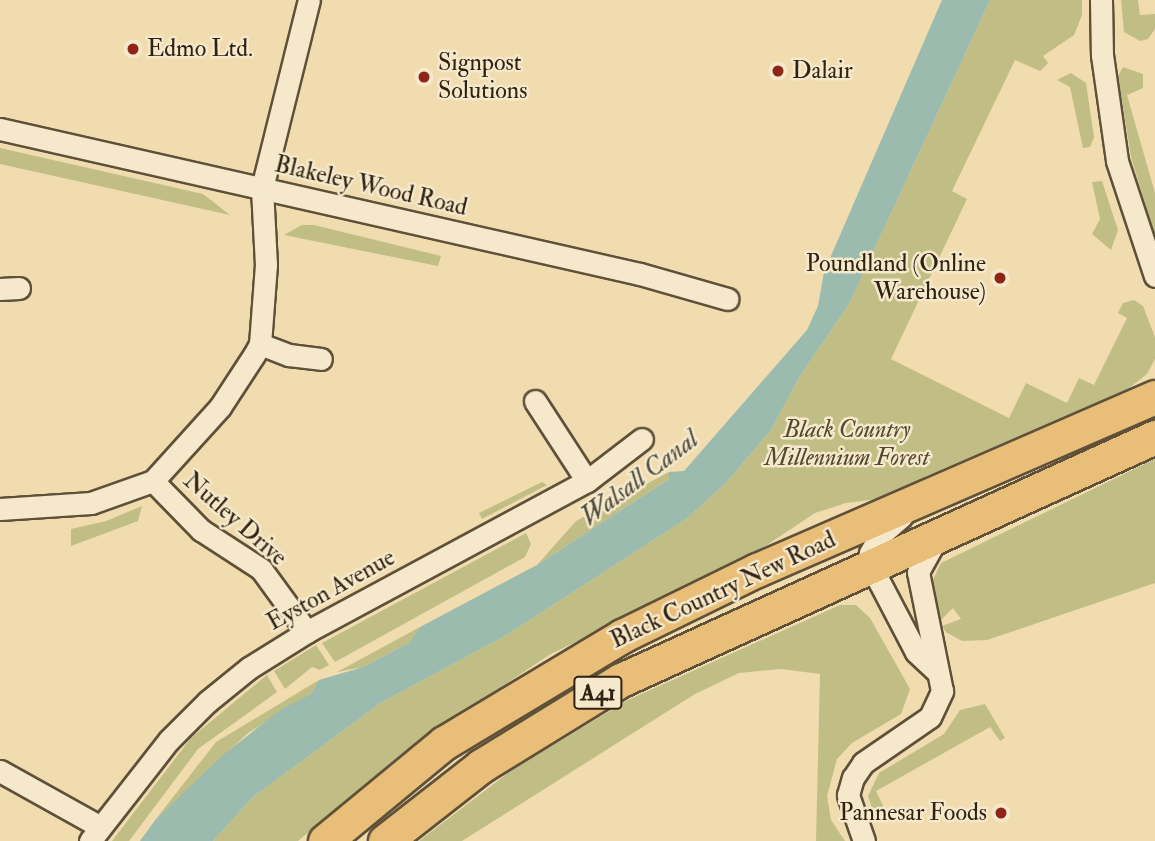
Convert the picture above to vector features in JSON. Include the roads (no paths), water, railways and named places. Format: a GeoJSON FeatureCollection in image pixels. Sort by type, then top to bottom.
{"type":"FeatureCollection","features":[{"type":"Feature","properties":{"kind":"highway","name":"Black Country New Road"},"geometry":{"type":"LineString","coordinates":[[325,841],[444,743],[543,680],[748,574],[1155,397]]}},
{"type":"Feature","properties":{"kind":"highway","name":"Black Country New Road"},"geometry":{"type":"LineString","coordinates":[[385,841],[481,766],[561,714],[621,680],[1155,437]]}},
{"type":"Feature","properties":{"kind":"street"},"geometry":{"type":"LineString","coordinates":[[0,509],[91,503],[153,481],[220,407],[260,344],[266,265],[262,188],[309,0]]}},
{"type":"Feature","properties":{"kind":"street"},"geometry":{"type":"LineString","coordinates":[[1101,0],[1102,55],[1117,161],[1155,276]]}},
{"type":"Feature","properties":{"kind":"street","name":"Blakeley Wood Road"},"geometry":{"type":"LineString","coordinates":[[0,129],[640,274],[728,299]]}},
{"type":"Feature","properties":{"kind":"street"},"geometry":{"type":"LineString","coordinates":[[260,344],[289,355],[321,359]]}},
{"type":"Feature","properties":{"kind":"street"},"geometry":{"type":"LineString","coordinates":[[536,401],[587,481]]}},
{"type":"Feature","properties":{"kind":"street","name":"Eyston Avenue"},"geometry":{"type":"LineString","coordinates":[[94,833],[206,702],[307,632],[587,481],[642,439]]}},
{"type":"Feature","properties":{"kind":"street","name":"Nutley Drive"},"geometry":{"type":"LineString","coordinates":[[153,481],[201,530],[261,569],[307,632]]}},
{"type":"Feature","properties":{"kind":"street"},"geometry":{"type":"LineString","coordinates":[[933,495],[880,534],[870,553],[872,566],[892,610],[916,652],[935,670]]}},
{"type":"Feature","properties":{"kind":"street"},"geometry":{"type":"LineString","coordinates":[[864,841],[848,795],[853,778],[863,763],[930,717],[942,691],[935,670],[918,572],[922,558],[941,533]]}},
{"type":"Feature","properties":{"kind":"street"},"geometry":{"type":"LineString","coordinates":[[834,583],[862,591],[892,610]]}},
{"type":"Feature","properties":{"kind":"street"},"geometry":{"type":"LineString","coordinates":[[0,771],[94,833]]}},
{"type":"Feature","properties":{"kind":"place","name":"Edmo Ltd."},"geometry":{"type":"Point","coordinates":[133,49]}},
{"type":"Feature","properties":{"kind":"place","name":"Dalair"},"geometry":{"type":"Point","coordinates":[778,71]}},
{"type":"Feature","properties":{"kind":"place","name":"Signpost Solutions"},"geometry":{"type":"Point","coordinates":[424,77]}},
{"type":"Feature","properties":{"kind":"place","name":"Poundland (Online Warehouse)"},"geometry":{"type":"Point","coordinates":[1000,278]}},
{"type":"Feature","properties":{"kind":"place","name":"Pannesar Foods"},"geometry":{"type":"Point","coordinates":[1001,813]}},
{"type":"Feature","properties":{"kind":"park label","name":"Black Country Millennium Forest"},"geometry":{"type":"Point","coordinates":[847,444]}},
{"type":"Feature","properties":{"kind":"water label","name":"Walsall Canal"},"geometry":{"type":"Point","coordinates":[640,479]}}]}
